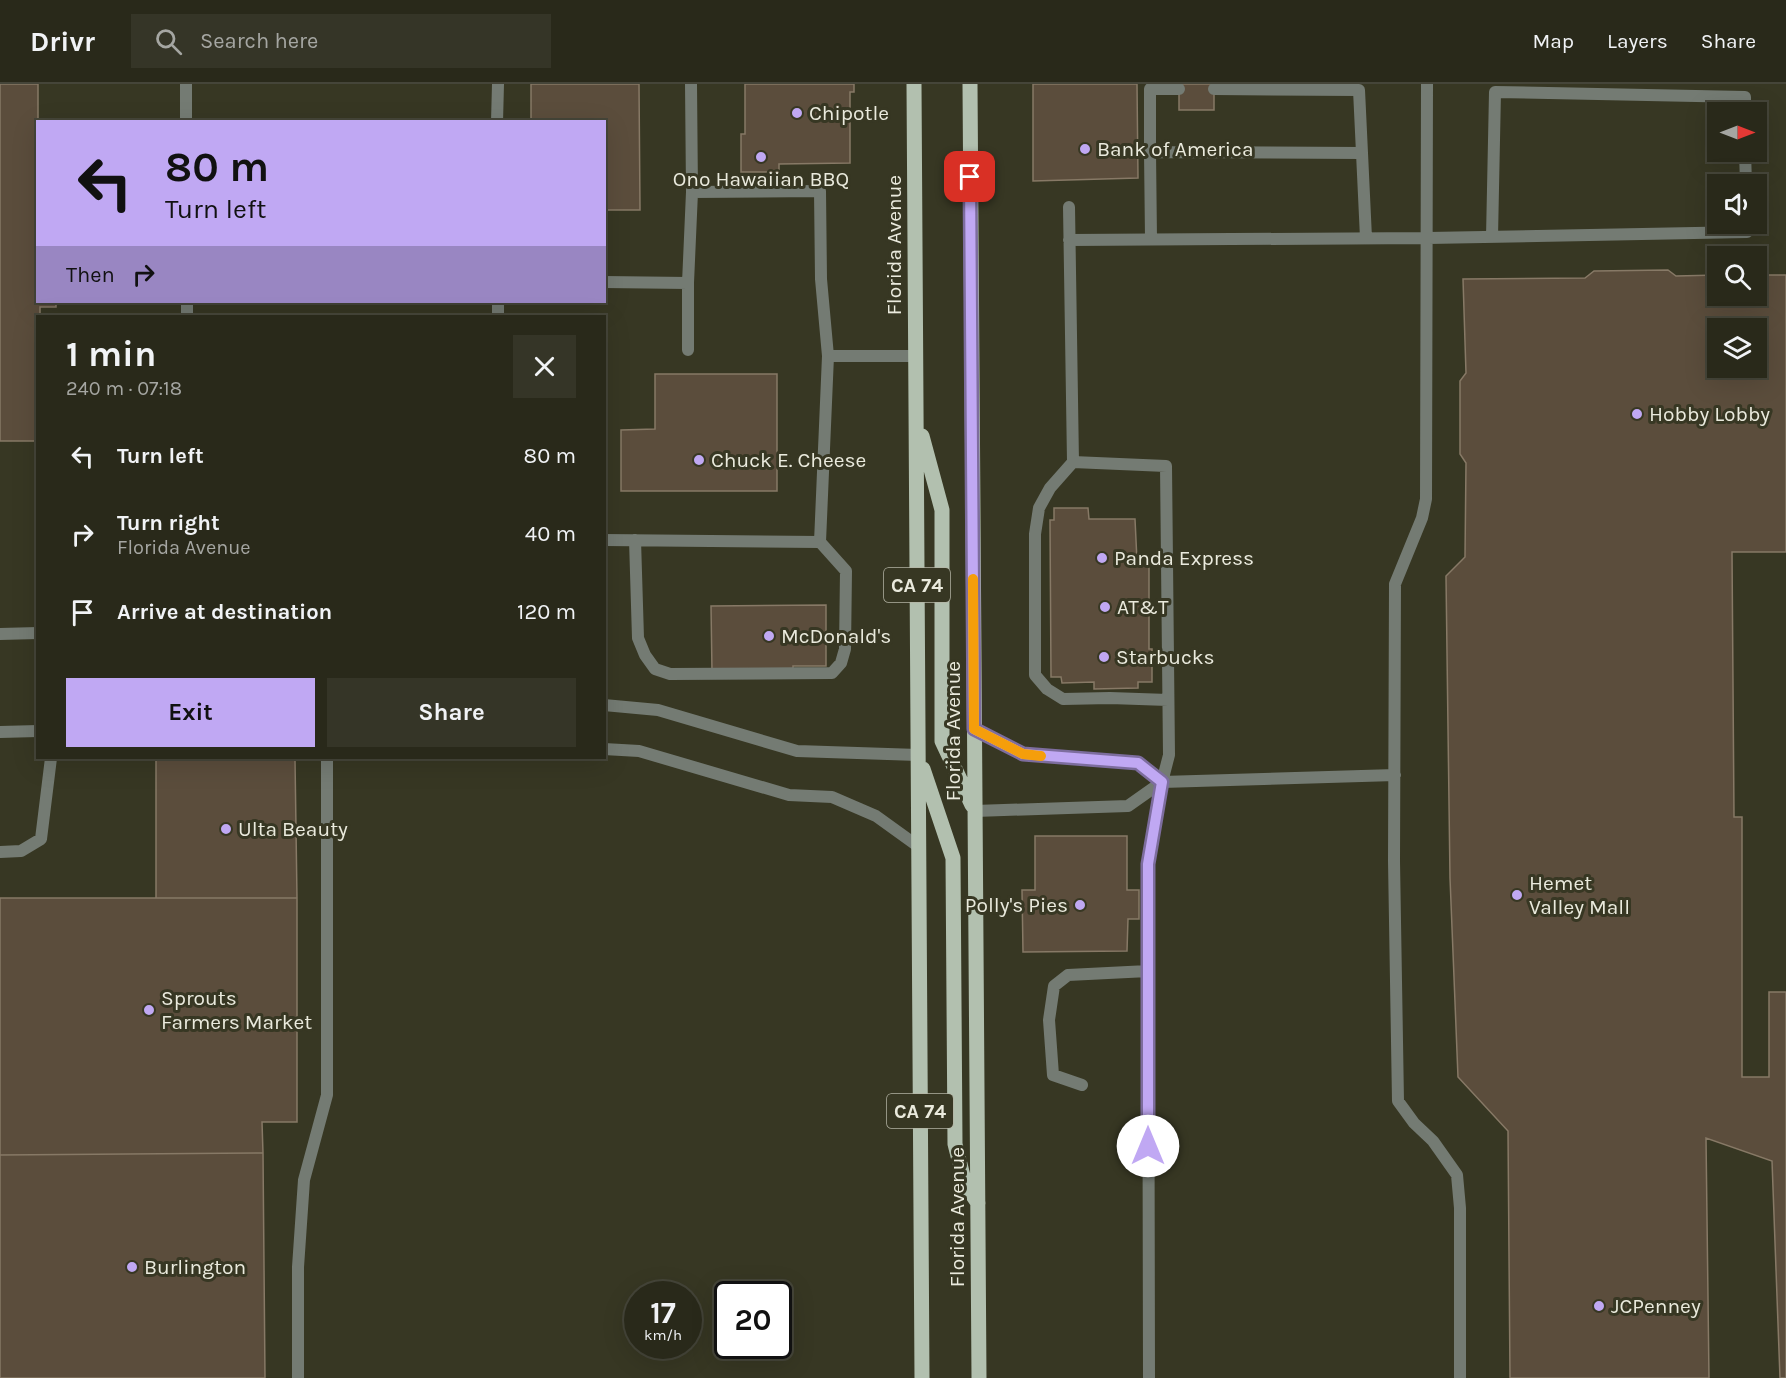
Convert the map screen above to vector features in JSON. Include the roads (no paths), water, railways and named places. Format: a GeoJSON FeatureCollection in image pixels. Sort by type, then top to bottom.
{"type":"FeatureCollection","features":[{"type":"Feature","properties":{"kind":"main road","name":"Florida Avenue"},"geometry":{"type":"LineString","coordinates":[[914,84],[922,1378]]}},
{"type":"Feature","properties":{"kind":"main road","name":"Florida Avenue"},"geometry":{"type":"LineString","coordinates":[[970,84],[979,1378]]}},
{"type":"Feature","properties":{"kind":"main road"},"geometry":{"type":"LineString","coordinates":[[916,416],[942,510],[942,741],[975,811]]}},
{"type":"Feature","properties":{"kind":"main road"},"geometry":{"type":"LineString","coordinates":[[918,755],[953,858],[955,1144],[965,1184],[978,1203]]}},
{"type":"Feature","properties":{"kind":"lane"},"geometry":{"type":"LineString","coordinates":[[186,84],[186,120]]}},
{"type":"Feature","properties":{"kind":"lane"},"geometry":{"type":"LineString","coordinates":[[497,120],[498,84]]}},
{"type":"Feature","properties":{"kind":"lane"},"geometry":{"type":"LineString","coordinates":[[688,350],[692,192],[691,84]]}},
{"type":"Feature","properties":{"kind":"lane"},"geometry":{"type":"LineString","coordinates":[[1427,84],[1426,500],[1422,518],[1395,584],[1394,861],[1398,1101],[1414,1123],[1433,1141],[1457,1175],[1460,1208],[1460,1378]]}},
{"type":"Feature","properties":{"kind":"lane"},"geometry":{"type":"LineString","coordinates":[[1151,239],[1150,89],[1179,89]]}},
{"type":"Feature","properties":{"kind":"lane"},"geometry":{"type":"LineString","coordinates":[[1215,90],[1359,90],[1366,238]]}},
{"type":"Feature","properties":{"kind":"lane"},"geometry":{"type":"LineString","coordinates":[[1492,237],[1495,92],[1745,97],[1745,102]]}},
{"type":"Feature","properties":{"kind":"lane"},"geometry":{"type":"LineString","coordinates":[[1150,152],[1362,153]]}},
{"type":"Feature","properties":{"kind":"lane"},"geometry":{"type":"LineString","coordinates":[[635,540],[638,638],[645,655],[655,669],[670,674],[832,673],[841,663],[844,649],[846,571],[820,542],[828,356],[821,279],[820,191],[692,192]]}},
{"type":"Feature","properties":{"kind":"lane"},"geometry":{"type":"LineString","coordinates":[[1069,207],[1073,462],[1050,488],[1039,508],[1035,534],[1035,675],[1047,689],[1063,699],[1168,700]]}},
{"type":"Feature","properties":{"kind":"lane"},"geometry":{"type":"LineString","coordinates":[[1069,240],[1428,238],[1707,233]]}},
{"type":"Feature","properties":{"kind":"lane"},"geometry":{"type":"LineString","coordinates":[[606,282],[688,283]]}},
{"type":"Feature","properties":{"kind":"lane"},"geometry":{"type":"LineString","coordinates":[[828,356],[916,356]]}},
{"type":"Feature","properties":{"kind":"lane"},"geometry":{"type":"LineString","coordinates":[[1073,462],[1166,466],[1168,755],[1148,864],[1149,1378]]}},
{"type":"Feature","properties":{"kind":"lane"},"geometry":{"type":"LineString","coordinates":[[606,540],[820,542]]}},
{"type":"Feature","properties":{"kind":"lane"},"geometry":{"type":"LineString","coordinates":[[0,634],[36,633]]}},
{"type":"Feature","properties":{"kind":"lane"},"geometry":{"type":"LineString","coordinates":[[606,705],[658,710],[797,751],[918,755]]}},
{"type":"Feature","properties":{"kind":"lane"},"geometry":{"type":"LineString","coordinates":[[974,729],[1023,754],[1138,763],[1162,782]]}},
{"type":"Feature","properties":{"kind":"lane"},"geometry":{"type":"LineString","coordinates":[[0,732],[36,731]]}},
{"type":"Feature","properties":{"kind":"lane"},"geometry":{"type":"LineString","coordinates":[[606,749],[639,751],[789,795],[832,797],[876,816],[919,847]]}},
{"type":"Feature","properties":{"kind":"lane"},"geometry":{"type":"LineString","coordinates":[[0,852],[21,851],[41,839],[51,759]]}},
{"type":"Feature","properties":{"kind":"lane"},"geometry":{"type":"LineString","coordinates":[[298,1378],[298,1267],[304,1180],[327,1095],[327,759]]}},
{"type":"Feature","properties":{"kind":"lane"},"geometry":{"type":"LineString","coordinates":[[975,811],[1128,806],[1162,782],[1395,775]]}},
{"type":"Feature","properties":{"kind":"lane"},"geometry":{"type":"LineString","coordinates":[[1082,1085],[1053,1075],[1049,1020],[1054,986],[1068,975],[1148,971]]}},
{"type":"Feature","properties":{"kind":"place","name":"Chipotle"},"geometry":{"type":"Point","coordinates":[797,113]}},
{"type":"Feature","properties":{"kind":"place","name":"Bank of America"},"geometry":{"type":"Point","coordinates":[1085,149]}},
{"type":"Feature","properties":{"kind":"place","name":"Ono Hawaiian BBQ"},"geometry":{"type":"Point","coordinates":[761,157]}},
{"type":"Feature","properties":{"kind":"place","name":"Hobby Lobby"},"geometry":{"type":"Point","coordinates":[1637,414]}},
{"type":"Feature","properties":{"kind":"place","name":"Chuck E. Cheese"},"geometry":{"type":"Point","coordinates":[699,460]}},
{"type":"Feature","properties":{"kind":"place","name":"Panda Express"},"geometry":{"type":"Point","coordinates":[1102,558]}},
{"type":"Feature","properties":{"kind":"place","name":"AT&T"},"geometry":{"type":"Point","coordinates":[1105,607]}},
{"type":"Feature","properties":{"kind":"place","name":"McDonald's"},"geometry":{"type":"Point","coordinates":[769,636]}},
{"type":"Feature","properties":{"kind":"place","name":"Starbucks"},"geometry":{"type":"Point","coordinates":[1104,657]}},
{"type":"Feature","properties":{"kind":"place","name":"Ulta Beauty"},"geometry":{"type":"Point","coordinates":[226,829]}},
{"type":"Feature","properties":{"kind":"place","name":"Hemet Valley Mall"},"geometry":{"type":"Point","coordinates":[1517,895]}},
{"type":"Feature","properties":{"kind":"place","name":"Polly's Pies"},"geometry":{"type":"Point","coordinates":[1080,905]}},
{"type":"Feature","properties":{"kind":"place","name":"Sprouts Farmers Market"},"geometry":{"type":"Point","coordinates":[149,1010]}},
{"type":"Feature","properties":{"kind":"place","name":"Burlington"},"geometry":{"type":"Point","coordinates":[132,1267]}},
{"type":"Feature","properties":{"kind":"place","name":"JCPenney"},"geometry":{"type":"Point","coordinates":[1599,1306]}}]}
